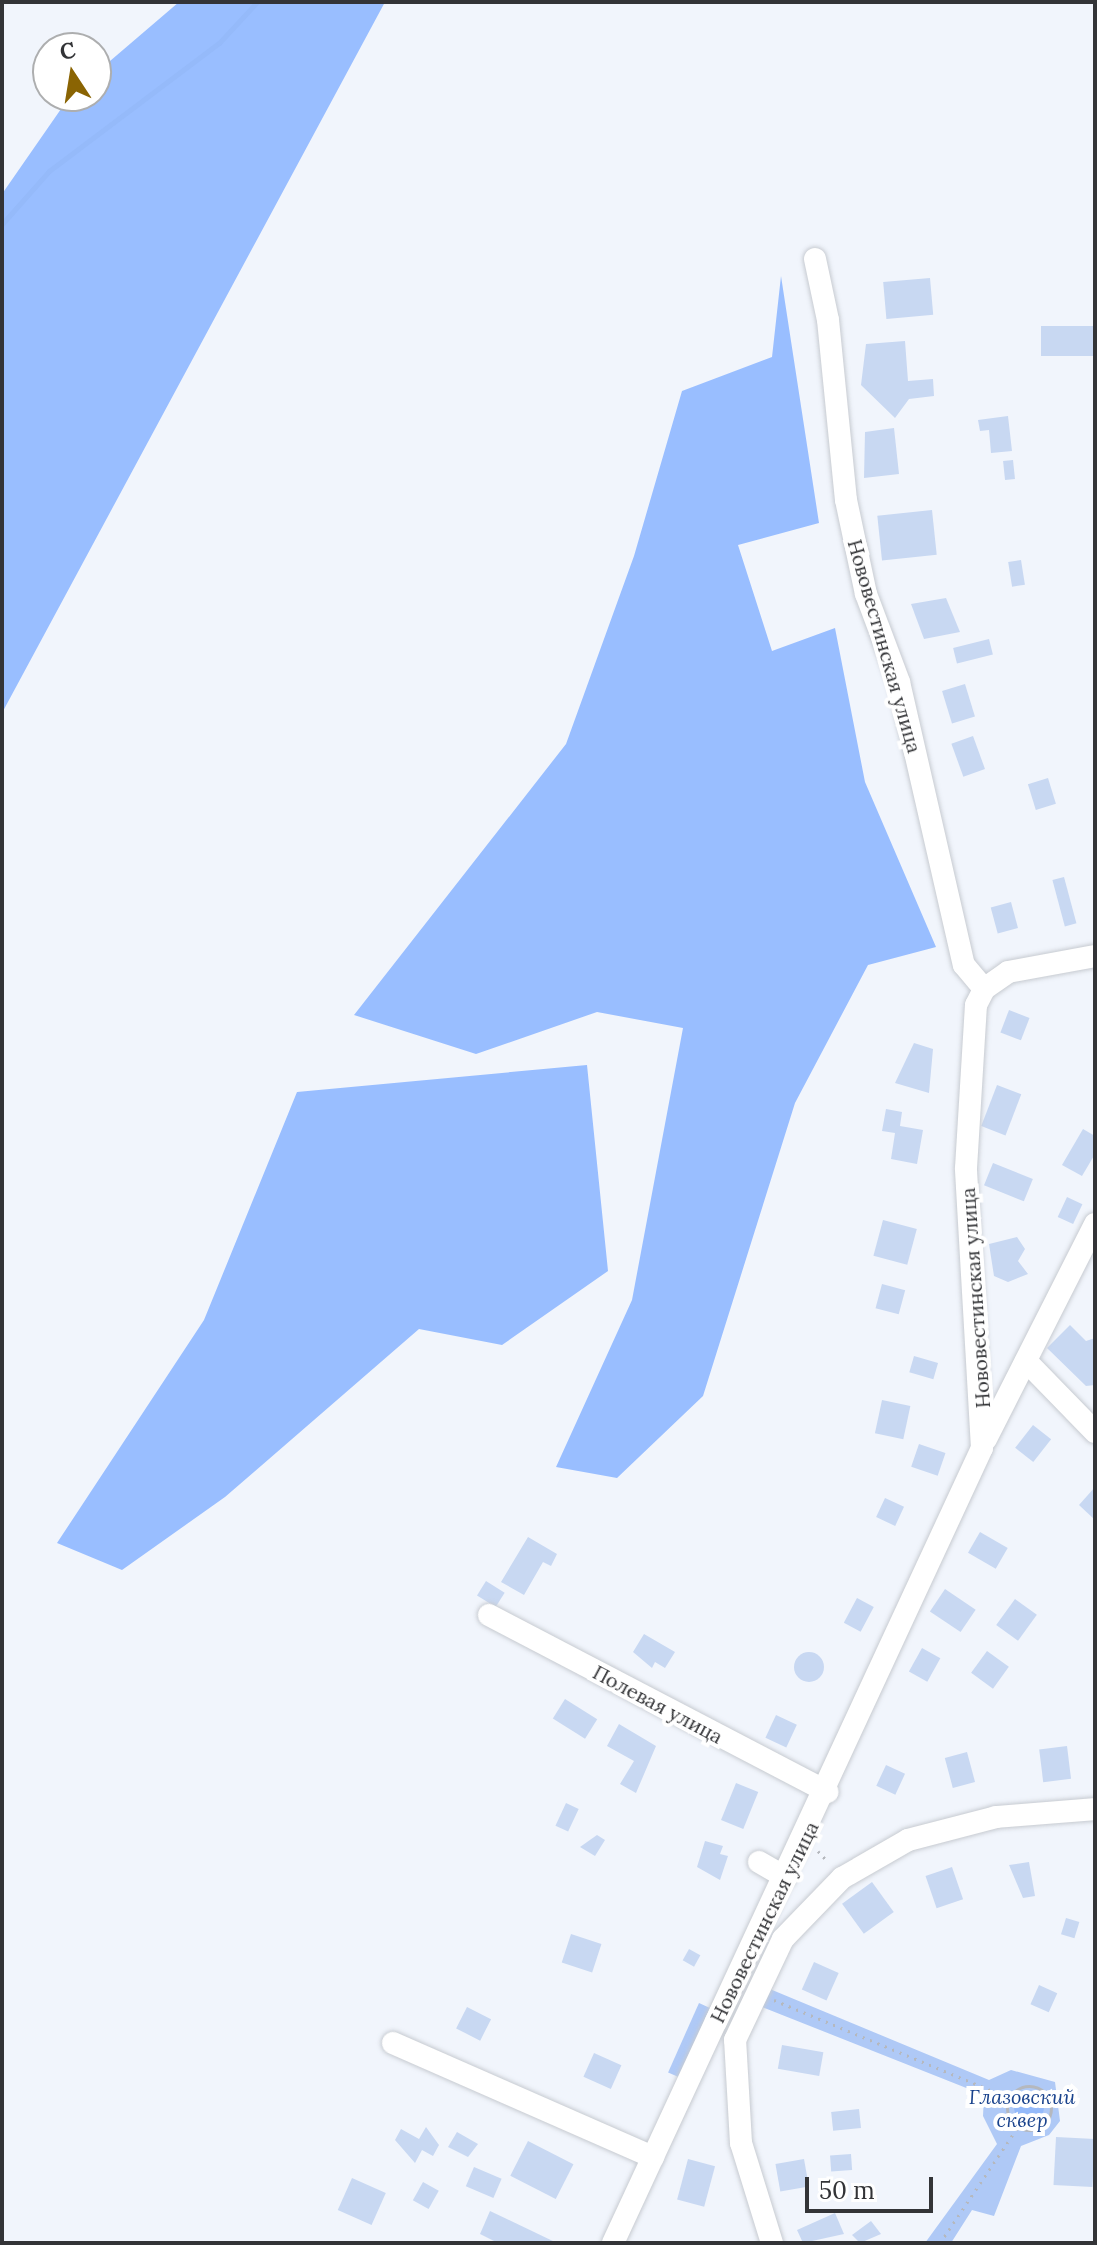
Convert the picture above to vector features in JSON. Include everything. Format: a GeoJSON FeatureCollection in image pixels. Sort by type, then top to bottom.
{"type":"FeatureCollection","features":[{"type":"Feature","properties":{"kind":"street","name":"Нововестинская улица"},"geometry":{"type":"LineString","coordinates":[[613,2243],[827,1792],[982,1448],[966,1168],[971,1027],[984,989],[964,965],[899,682],[866,594],[846,500],[835,393],[815,259]]}},
{"type":"Feature","properties":{"kind":"street"},"geometry":{"type":"LineString","coordinates":[[984,989],[1008,972],[1095,956]]}},
{"type":"Feature","properties":{"kind":"street"},"geometry":{"type":"LineString","coordinates":[[982,1448],[1095,1224]]}},
{"type":"Feature","properties":{"kind":"street"},"geometry":{"type":"LineString","coordinates":[[1026,1361],[1095,1432]]}},
{"type":"Feature","properties":{"kind":"street","name":"Полевая улица"},"geometry":{"type":"LineString","coordinates":[[489,1615],[827,1792]]}},
{"type":"Feature","properties":{"kind":"street"},"geometry":{"type":"LineString","coordinates":[[772,2243],[741,2143],[735,2040],[783,1939],[842,1878],[908,1840],[950,1828],[1045,1809],[1095,1809]]}},
{"type":"Feature","properties":{"kind":"street"},"geometry":{"type":"LineString","coordinates":[[759,1862],[785,1877]]}},
{"type":"Feature","properties":{"kind":"street"},"geometry":{"type":"LineString","coordinates":[[758,1934],[783,1939]]}},
{"type":"Feature","properties":{"kind":"street"},"geometry":{"type":"LineString","coordinates":[[713,2029],[735,2040]]}},
{"type":"Feature","properties":{"kind":"street"},"geometry":{"type":"LineString","coordinates":[[393,2043],[653,2157]]}},
{"type":"Feature","properties":{"kind":"path"},"geometry":{"type":"LineString","coordinates":[[805,1837],[842,1878]]}},
{"type":"Feature","properties":{"kind":"path"},"geometry":{"type":"LineString","coordinates":[[756,1992],[1010,2098]]}},
{"type":"Feature","properties":{"kind":"path"},"geometry":{"type":"LineString","coordinates":[[1010,2098],[1030,2087],[1050,2101],[1041,2127],[1018,2127]]}},
{"type":"Feature","properties":{"kind":"path"},"geometry":{"type":"LineString","coordinates":[[1010,2098],[1008,2114],[1018,2127]]}},
{"type":"Feature","properties":{"kind":"path"},"geometry":{"type":"LineString","coordinates":[[940,2243],[1018,2127]]}},
{"type":"Feature","properties":{"kind":"green space","name":"Глазовский сквер"},"geometry":{"type":"Polygon","coordinates":[[[765,1987],[989,2080],[1011,2070],[1055,2082],[1060,2121],[1049,2135],[1021,2146],[994,2216],[972,2210],[951,2243],[925,2243],[997,2144],[983,2116],[984,2095],[757,2005],[765,1987]]]}},
{"type":"Feature","properties":{"kind":"green space"},"geometry":{"type":"Polygon","coordinates":[[[699,2003],[710,2008],[679,2077],[668,2072],[699,2003]]]}},
{"type":"Feature","properties":{"kind":"shaded area"},"geometry":{"type":"Polygon","coordinates":[[[179,2],[385,2],[2,713],[2,194],[59,112],[112,112],[112,59],[179,2]]]}},
{"type":"Feature","properties":{"kind":"shaded area"},"geometry":{"type":"Polygon","coordinates":[[[781,276],[819,523],[738,545],[772,651],[835,628],[865,782],[936,947],[868,965],[795,1103],[703,1396],[617,1478],[556,1467],[632,1300],[683,1028],[597,1012],[476,1054],[354,1015],[566,744],[634,556],[682,391],[772,357],[781,276]]]}},
{"type":"Feature","properties":{"kind":"shaded area"},"geometry":{"type":"Polygon","coordinates":[[[587,1065],[608,1271],[502,1345],[419,1329],[225,1497],[122,1570],[57,1543],[204,1320],[297,1092],[587,1065]]]}},
{"type":"Feature","properties":{"kind":"shaded area"},"geometry":{"type":"Polygon","coordinates":[[[1029,2092],[1040,2096],[1044,2107],[1040,2118],[1029,2122],[1018,2118],[1014,2107],[1018,2096],[1029,2092]]]}},
{"type":"Feature","properties":{"kind":"building"},"geometry":{"type":"Polygon","coordinates":[[[930,278],[933,315],[886,319],[883,282],[930,278]]]}},
{"type":"Feature","properties":{"kind":"building"},"geometry":{"type":"Polygon","coordinates":[[[1041,326],[1095,326],[1095,356],[1041,356],[1041,326]]]}},
{"type":"Feature","properties":{"kind":"building"},"geometry":{"type":"Polygon","coordinates":[[[905,341],[908,381],[933,379],[934,396],[909,399],[895,418],[861,385],[866,344],[905,341]]]}},
{"type":"Feature","properties":{"kind":"building"},"geometry":{"type":"Polygon","coordinates":[[[1008,416],[1012,451],[991,453],[989,430],[980,431],[978,420],[1008,416]]]}},
{"type":"Feature","properties":{"kind":"building"},"geometry":{"type":"Polygon","coordinates":[[[894,428],[899,474],[864,478],[865,432],[894,428]]]}},
{"type":"Feature","properties":{"kind":"building"},"geometry":{"type":"Polygon","coordinates":[[[1013,460],[1015,479],[1005,480],[1003,461],[1013,460]]]}},
{"type":"Feature","properties":{"kind":"building"},"geometry":{"type":"Polygon","coordinates":[[[932,510],[937,555],[882,561],[877,516],[932,510]]]}},
{"type":"Feature","properties":{"kind":"building"},"geometry":{"type":"Polygon","coordinates":[[[1021,560],[1025,585],[1012,587],[1008,562],[1021,560]]]}},
{"type":"Feature","properties":{"kind":"building"},"geometry":{"type":"Polygon","coordinates":[[[946,598],[960,632],[924,639],[911,604],[946,598]]]}},
{"type":"Feature","properties":{"kind":"building"},"geometry":{"type":"Polygon","coordinates":[[[989,639],[993,655],[957,663],[953,648],[989,639]]]}},
{"type":"Feature","properties":{"kind":"building"},"geometry":{"type":"Polygon","coordinates":[[[965,684],[975,717],[952,724],[942,691],[965,684]]]}},
{"type":"Feature","properties":{"kind":"building"},"geometry":{"type":"Polygon","coordinates":[[[973,736],[985,769],[963,777],[951,744],[973,736]]]}},
{"type":"Feature","properties":{"kind":"building"},"geometry":{"type":"Polygon","coordinates":[[[1048,778],[1056,804],[1036,810],[1028,784],[1048,778]]]}},
{"type":"Feature","properties":{"kind":"building"},"geometry":{"type":"Polygon","coordinates":[[[1064,877],[1076,923],[1065,926],[1052,880],[1064,877]]]}},
{"type":"Feature","properties":{"kind":"building"},"geometry":{"type":"Polygon","coordinates":[[[1011,902],[1018,928],[998,934],[991,907],[1011,902]]]}},
{"type":"Feature","properties":{"kind":"building"},"geometry":{"type":"Polygon","coordinates":[[[1009,1010],[1030,1018],[1021,1040],[1000,1032],[1009,1010]]]}},
{"type":"Feature","properties":{"kind":"building"},"geometry":{"type":"Polygon","coordinates":[[[914,1043],[933,1049],[929,1093],[895,1083],[914,1043]]]}},
{"type":"Feature","properties":{"kind":"building"},"geometry":{"type":"Polygon","coordinates":[[[997,1085],[1021,1094],[1006,1135],[981,1126],[997,1085]]]}},
{"type":"Feature","properties":{"kind":"building"},"geometry":{"type":"Polygon","coordinates":[[[886,1109],[902,1112],[900,1126],[923,1130],[917,1164],[891,1159],[895,1133],[882,1131],[886,1109]]]}},
{"type":"Feature","properties":{"kind":"building"},"geometry":{"type":"Polygon","coordinates":[[[1083,1129],[1095,1136],[1095,1154],[1082,1176],[1062,1165],[1083,1129]]]}},
{"type":"Feature","properties":{"kind":"building"},"geometry":{"type":"Polygon","coordinates":[[[993,1163],[1033,1179],[1024,1201],[984,1185],[993,1163]]]}},
{"type":"Feature","properties":{"kind":"building"},"geometry":{"type":"Polygon","coordinates":[[[1067,1197],[1082,1204],[1073,1224],[1058,1217],[1067,1197]]]}},
{"type":"Feature","properties":{"kind":"building"},"geometry":{"type":"Polygon","coordinates":[[[883,1220],[917,1229],[907,1265],[873,1256],[883,1220]]]}},
{"type":"Feature","properties":{"kind":"building"},"geometry":{"type":"Polygon","coordinates":[[[1017,1237],[1025,1249],[1018,1261],[1028,1274],[1008,1282],[994,1276],[989,1244],[1017,1237]]]}},
{"type":"Feature","properties":{"kind":"building"},"geometry":{"type":"Polygon","coordinates":[[[882,1284],[905,1290],[899,1314],[876,1308],[882,1284]]]}},
{"type":"Feature","properties":{"kind":"building"},"geometry":{"type":"Polygon","coordinates":[[[1070,1325],[1086,1341],[1095,1338],[1095,1385],[1086,1386],[1047,1348],[1070,1325]]]}},
{"type":"Feature","properties":{"kind":"building"},"geometry":{"type":"Polygon","coordinates":[[[914,1356],[938,1363],[933,1379],[909,1372],[914,1356]]]}},
{"type":"Feature","properties":{"kind":"building"},"geometry":{"type":"Polygon","coordinates":[[[882,1400],[910,1406],[903,1439],[875,1433],[882,1400]]]}},
{"type":"Feature","properties":{"kind":"building"},"geometry":{"type":"Polygon","coordinates":[[[1033,1425],[1051,1439],[1033,1462],[1015,1448],[1033,1425]]]}},
{"type":"Feature","properties":{"kind":"building"},"geometry":{"type":"Polygon","coordinates":[[[919,1444],[945,1453],[938,1476],[911,1467],[919,1444]]]}},
{"type":"Feature","properties":{"kind":"building"},"geometry":{"type":"Polygon","coordinates":[[[1095,1487],[1095,1520],[1079,1505],[1095,1487]]]}},
{"type":"Feature","properties":{"kind":"building"},"geometry":{"type":"Polygon","coordinates":[[[885,1498],[904,1507],[895,1526],[876,1517],[885,1498]]]}},
{"type":"Feature","properties":{"kind":"building"},"geometry":{"type":"Polygon","coordinates":[[[980,1532],[1008,1548],[996,1569],[968,1553],[980,1532]]]}},
{"type":"Feature","properties":{"kind":"building"},"geometry":{"type":"Polygon","coordinates":[[[528,1537],[557,1554],[551,1566],[543,1562],[524,1595],[501,1582],[528,1537]]]}},
{"type":"Feature","properties":{"kind":"building"},"geometry":{"type":"Polygon","coordinates":[[[486,1581],[505,1593],[496,1607],[477,1595],[486,1581]]]}},
{"type":"Feature","properties":{"kind":"building"},"geometry":{"type":"Polygon","coordinates":[[[945,1589],[976,1610],[961,1632],[930,1611],[945,1589]]]}},
{"type":"Feature","properties":{"kind":"building"},"geometry":{"type":"Polygon","coordinates":[[[857,1598],[874,1607],[861,1632],[844,1623],[857,1598]]]}},
{"type":"Feature","properties":{"kind":"building"},"geometry":{"type":"Polygon","coordinates":[[[1015,1599],[1037,1615],[1018,1641],[996,1625],[1015,1599]]]}},
{"type":"Feature","properties":{"kind":"building"},"geometry":{"type":"Polygon","coordinates":[[[644,1634],[675,1652],[665,1668],[655,1662],[652,1668],[633,1652],[644,1634]]]}},
{"type":"Feature","properties":{"kind":"building"},"geometry":{"type":"Polygon","coordinates":[[[922,1648],[940,1658],[927,1682],[909,1672],[922,1648]]]}},
{"type":"Feature","properties":{"kind":"building"},"geometry":{"type":"Polygon","coordinates":[[[987,1651],[1009,1667],[993,1689],[971,1673],[987,1651]]]}},
{"type":"Feature","properties":{"kind":"building"},"geometry":{"type":"Polygon","coordinates":[[[809,1652],[815,1653],[823,1661],[823,1673],[815,1681],[809,1682],[803,1681],[795,1673],[794,1667],[795,1661],[803,1653],[809,1652]]]}},
{"type":"Feature","properties":{"kind":"building"},"geometry":{"type":"Polygon","coordinates":[[[565,1699],[597,1719],[585,1739],[553,1719],[565,1699]]]}},
{"type":"Feature","properties":{"kind":"building"},"geometry":{"type":"Polygon","coordinates":[[[776,1715],[797,1725],[786,1747],[765,1738],[776,1715]]]}},
{"type":"Feature","properties":{"kind":"building"},"geometry":{"type":"Polygon","coordinates":[[[619,1724],[656,1746],[636,1793],[620,1784],[634,1761],[607,1746],[619,1724]]]}},
{"type":"Feature","properties":{"kind":"building"},"geometry":{"type":"Polygon","coordinates":[[[1067,1746],[1071,1779],[1043,1782],[1039,1749],[1067,1746]]]}},
{"type":"Feature","properties":{"kind":"building"},"geometry":{"type":"Polygon","coordinates":[[[967,1752],[975,1782],[953,1788],[945,1758],[967,1752]]]}},
{"type":"Feature","properties":{"kind":"building"},"geometry":{"type":"Polygon","coordinates":[[[886,1765],[905,1774],[895,1795],[876,1786],[886,1765]]]}},
{"type":"Feature","properties":{"kind":"building"},"geometry":{"type":"Polygon","coordinates":[[[736,1783],[758,1792],[743,1829],[721,1820],[736,1783]]]}},
{"type":"Feature","properties":{"kind":"building"},"geometry":{"type":"Polygon","coordinates":[[[566,1803],[579,1809],[568,1832],[555,1826],[566,1803]]]}},
{"type":"Feature","properties":{"kind":"building"},"geometry":{"type":"Polygon","coordinates":[[[597,1835],[605,1840],[595,1856],[580,1847],[597,1835]]]}},
{"type":"Feature","properties":{"kind":"building"},"geometry":{"type":"Polygon","coordinates":[[[705,1841],[723,1846],[720,1854],[728,1856],[720,1880],[697,1867],[705,1841]]]}},
{"type":"Feature","properties":{"kind":"building"},"geometry":{"type":"Polygon","coordinates":[[[1029,1862],[1035,1896],[1023,1898],[1009,1865],[1029,1862]]]}},
{"type":"Feature","properties":{"kind":"building"},"geometry":{"type":"Polygon","coordinates":[[[952,1867],[963,1899],[937,1908],[926,1876],[952,1867]]]}},
{"type":"Feature","properties":{"kind":"building"},"geometry":{"type":"Polygon","coordinates":[[[872,1882],[894,1912],[864,1934],[842,1904],[872,1882]]]}},
{"type":"Feature","properties":{"kind":"building"},"geometry":{"type":"Polygon","coordinates":[[[1066,1918],[1079,1922],[1074,1938],[1061,1934],[1066,1918]]]}},
{"type":"Feature","properties":{"kind":"building"},"geometry":{"type":"Polygon","coordinates":[[[571,1934],[601,1944],[592,1972],[562,1963],[571,1934]]]}},
{"type":"Feature","properties":{"kind":"building"},"geometry":{"type":"Polygon","coordinates":[[[689,1949],[700,1955],[694,1967],[683,1960],[689,1949]]]}},
{"type":"Feature","properties":{"kind":"building"},"geometry":{"type":"Polygon","coordinates":[[[814,1962],[839,1973],[826,2000],[802,1989],[814,1962]]]}},
{"type":"Feature","properties":{"kind":"building"},"geometry":{"type":"Polygon","coordinates":[[[1039,1985],[1057,1993],[1049,2012],[1030,2004],[1039,1985]]]}},
{"type":"Feature","properties":{"kind":"building"},"geometry":{"type":"Polygon","coordinates":[[[467,2007],[491,2019],[480,2041],[456,2028],[467,2007]]]}},
{"type":"Feature","properties":{"kind":"building"},"geometry":{"type":"Polygon","coordinates":[[[782,2045],[823,2052],[819,2076],[778,2069],[782,2045]]]}},
{"type":"Feature","properties":{"kind":"building"},"geometry":{"type":"Polygon","coordinates":[[[594,2053],[621,2065],[611,2089],[583,2077],[594,2053]]]}},
{"type":"Feature","properties":{"kind":"building"},"geometry":{"type":"Polygon","coordinates":[[[859,2109],[861,2128],[833,2131],[831,2112],[859,2109]]]}},
{"type":"Feature","properties":{"kind":"building"},"geometry":{"type":"Polygon","coordinates":[[[426,2127],[439,2145],[433,2156],[422,2150],[415,2163],[395,2140],[401,2129],[419,2139],[426,2127]]]}},
{"type":"Feature","properties":{"kind":"building"},"geometry":{"type":"Polygon","coordinates":[[[457,2132],[478,2144],[468,2157],[448,2147],[457,2132]]]}},
{"type":"Feature","properties":{"kind":"building"},"geometry":{"type":"Polygon","coordinates":[[[1056,2137],[1095,2139],[1092,2187],[1053,2185],[1056,2137]]]}},
{"type":"Feature","properties":{"kind":"building"},"geometry":{"type":"Polygon","coordinates":[[[528,2141],[573,2164],[556,2199],[510,2176],[528,2141]]]}},
{"type":"Feature","properties":{"kind":"building"},"geometry":{"type":"Polygon","coordinates":[[[851,2154],[852,2170],[831,2171],[830,2155],[851,2154]]]}},
{"type":"Feature","properties":{"kind":"building"},"geometry":{"type":"Polygon","coordinates":[[[688,2159],[715,2166],[704,2207],[677,2200],[688,2159]]]}},
{"type":"Feature","properties":{"kind":"building"},"geometry":{"type":"Polygon","coordinates":[[[804,2159],[809,2187],[780,2192],[775,2164],[804,2159]]]}},
{"type":"Feature","properties":{"kind":"building"},"geometry":{"type":"Polygon","coordinates":[[[474,2167],[502,2179],[493,2198],[466,2186],[474,2167]]]}},
{"type":"Feature","properties":{"kind":"building"},"geometry":{"type":"Polygon","coordinates":[[[352,2178],[386,2193],[372,2225],[338,2210],[352,2178]]]}},
{"type":"Feature","properties":{"kind":"building"},"geometry":{"type":"Polygon","coordinates":[[[423,2182],[439,2191],[429,2209],[413,2200],[423,2182]]]}},
{"type":"Feature","properties":{"kind":"building"},"geometry":{"type":"Polygon","coordinates":[[[490,2211],[557,2243],[498,2243],[480,2234],[490,2211]]]}},
{"type":"Feature","properties":{"kind":"building"},"geometry":{"type":"Polygon","coordinates":[[[835,2213],[844,2234],[803,2243],[797,2230],[835,2213]]]}},
{"type":"Feature","properties":{"kind":"building"},"geometry":{"type":"Polygon","coordinates":[[[871,2221],[881,2234],[860,2243],[852,2235],[871,2221]]]}},
{"type":"Feature","properties":{"kind":"waterway"},"geometry":{"type":"LineString","coordinates":[[2,224],[49,171],[219,43],[257,2]]}}]}
